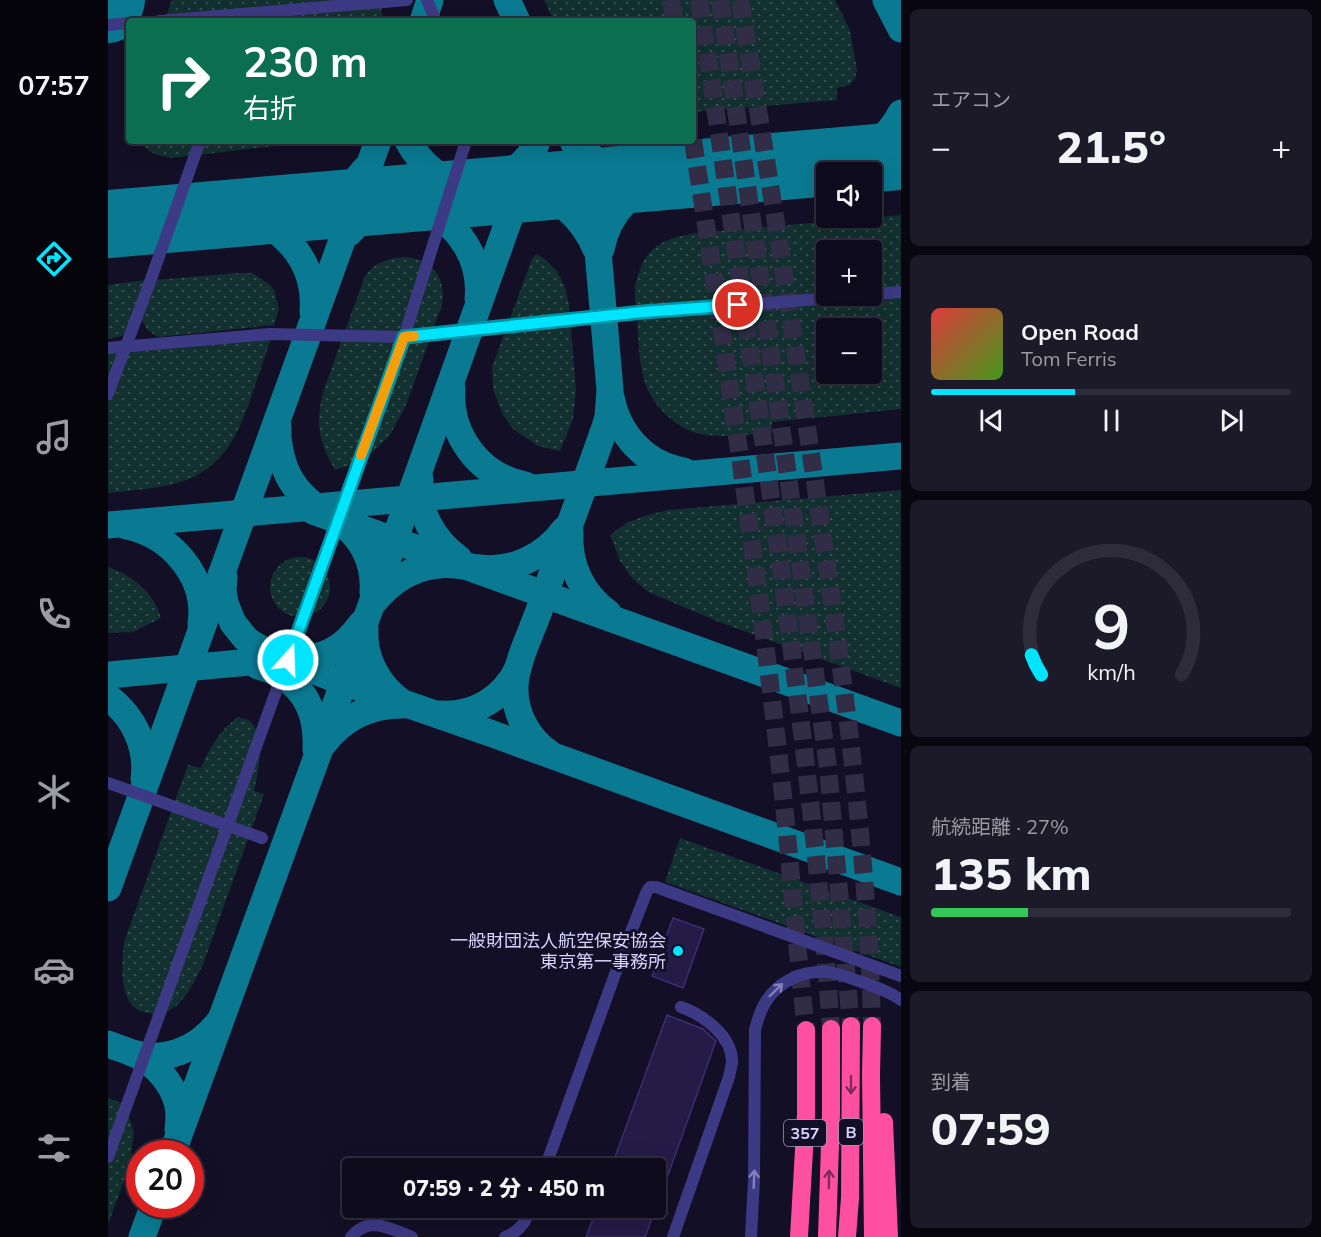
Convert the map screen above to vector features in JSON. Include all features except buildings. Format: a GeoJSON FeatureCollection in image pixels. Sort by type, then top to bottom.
{"type":"FeatureCollection","features":[{"type":"Feature","properties":{"kind":"highway","name":"B"},"geometry":{"type":"LineString","coordinates":[[847,1237],[851,1026]]}},
{"type":"Feature","properties":{"kind":"highway"},"geometry":{"type":"LineString","coordinates":[[872,1026],[873,1237]]}},
{"type":"Feature","properties":{"kind":"highway","name":"B"},"geometry":{"type":"LineString","coordinates":[[827,1237],[831,1029]]}},
{"type":"Feature","properties":{"kind":"highway","name":"357"},"geometry":{"type":"LineString","coordinates":[[799,1237],[806,1115],[806,1030]]}},
{"type":"Feature","properties":{"kind":"highway"},"geometry":{"type":"LineString","coordinates":[[872,1047],[881,1077],[889,1237]]}},
{"type":"Feature","properties":{"kind":"highway"},"geometry":{"type":"LineString","coordinates":[[793,1237],[803,1175]]}},
{"type":"Feature","properties":{"kind":"street"},"geometry":{"type":"LineString","coordinates":[[249,0],[243,18],[407,0]]}},
{"type":"Feature","properties":{"kind":"street"},"geometry":{"type":"LineString","coordinates":[[427,0],[435,18]]}},
{"type":"Feature","properties":{"kind":"street"},"geometry":{"type":"LineString","coordinates":[[108,25],[126,23]]}},
{"type":"Feature","properties":{"kind":"street"},"geometry":{"type":"LineString","coordinates":[[108,394],[199,144]]}},
{"type":"Feature","properties":{"kind":"street"},"geometry":{"type":"LineString","coordinates":[[108,1157],[404,337],[465,144]]}},
{"type":"Feature","properties":{"kind":"street"},"geometry":{"type":"LineString","coordinates":[[882,293],[901,292]]}},
{"type":"Feature","properties":{"kind":"street"},"geometry":{"type":"LineString","coordinates":[[108,348],[270,334],[404,337],[643,312],[816,299]]}},
{"type":"Feature","properties":{"kind":"street"},"geometry":{"type":"LineString","coordinates":[[108,783],[262,838]]}},
{"type":"Feature","properties":{"kind":"street"},"geometry":{"type":"LineString","coordinates":[[549,1158],[622,956],[650,887],[666,890],[901,976]]}},
{"type":"Feature","properties":{"kind":"street"},"geometry":{"type":"LineString","coordinates":[[751,1237],[754,1180],[755,1029],[764,1003],[783,983],[793,978],[803,974],[829,972],[875,987],[901,1000]]}},
{"type":"Feature","properties":{"kind":"street"},"geometry":{"type":"LineString","coordinates":[[673,1237],[729,1077],[732,1061],[728,1044],[712,1024],[695,1012],[681,1007]]}},
{"type":"Feature","properties":{"kind":"street"},"geometry":{"type":"LineString","coordinates":[[505,1237],[515,1233],[527,1218]]}},
{"type":"Feature","properties":{"kind":"street"},"geometry":{"type":"LineString","coordinates":[[351,1237],[361,1228],[369,1225],[379,1225],[412,1237]]}},
{"type":"Feature","properties":{"kind":"green space"},"geometry":{"type":"Polygon","coordinates":[[[172,0],[380,0],[383,18],[165,18],[172,0]]]}},
{"type":"Feature","properties":{"kind":"green space"},"geometry":{"type":"Polygon","coordinates":[[[544,0],[835,0],[850,30],[857,70],[850,85],[837,88],[837,100],[696,112],[696,18],[553,18],[544,0]]]}},
{"type":"Feature","properties":{"kind":"green space"},"geometry":{"type":"Polygon","coordinates":[[[142,144],[293,144],[172,158],[146,148],[142,144]]]}},
{"type":"Feature","properties":{"kind":"green space"},"geometry":{"type":"Polygon","coordinates":[[[901,215],[901,409],[772,422],[772,433],[728,436],[695,433],[670,418],[653,399],[643,376],[635,286],[643,263],[649,254],[660,244],[673,238],[695,233],[816,222],[816,228],[882,228],[882,217],[901,215]]]}},
{"type":"Feature","properties":{"kind":"green space"},"geometry":{"type":"Polygon","coordinates":[[[536,254],[557,271],[565,287],[569,304],[576,389],[573,419],[560,451],[538,446],[513,429],[503,415],[493,389],[492,367],[532,259],[536,254]]]}},
{"type":"Feature","properties":{"kind":"green space"},"geometry":{"type":"Polygon","coordinates":[[[405,257],[423,262],[436,271],[442,286],[442,305],[406,405],[390,435],[375,450],[355,464],[335,470],[325,450],[320,431],[321,400],[324,389],[365,276],[373,267],[382,262],[405,257]]]}},
{"type":"Feature","properties":{"kind":"green space"},"geometry":{"type":"Polygon","coordinates":[[[252,273],[274,290],[279,309],[274,325],[159,337],[149,330],[142,320],[155,280],[252,273]]]}},
{"type":"Feature","properties":{"kind":"green space"},"geometry":{"type":"Polygon","coordinates":[[[145,280],[128,331],[122,336],[108,339],[108,285],[145,280]]]}},
{"type":"Feature","properties":{"kind":"green space"},"geometry":{"type":"Polygon","coordinates":[[[273,333],[239,429],[223,454],[213,464],[200,473],[177,483],[108,493],[108,347],[273,333]]]}},
{"type":"Feature","properties":{"kind":"green space"},"geometry":{"type":"Polygon","coordinates":[[[901,490],[901,688],[719,622],[648,592],[632,578],[620,561],[610,535],[628,522],[668,510],[901,490]]]}},
{"type":"Feature","properties":{"kind":"green space"},"geometry":{"type":"Polygon","coordinates":[[[300,557],[317,562],[325,570],[330,587],[325,604],[317,612],[300,617],[283,612],[275,604],[270,587],[275,570],[283,562],[300,557]]]}},
{"type":"Feature","properties":{"kind":"green space"},"geometry":{"type":"Polygon","coordinates":[[[108,567],[126,575],[141,586],[153,600],[161,618],[133,632],[108,633],[108,567]]]}},
{"type":"Feature","properties":{"kind":"green space"},"geometry":{"type":"Polygon","coordinates":[[[238,717],[248,720],[258,734],[260,753],[254,791],[264,794],[204,962],[195,981],[176,1006],[159,1014],[148,1013],[134,1008],[126,994],[122,965],[124,942],[188,765],[201,768],[216,740],[238,717]]]}},
{"type":"Feature","properties":{"kind":"green space"},"geometry":{"type":"Polygon","coordinates":[[[680,838],[901,917],[901,967],[665,882],[680,838]]]}},
{"type":"Feature","properties":{"kind":"green space"},"geometry":{"type":"Polygon","coordinates":[[[108,1098],[121,1103],[134,1132],[133,1140],[126,1140],[126,1176],[108,1224],[108,1098]]]}},
{"type":"Feature","properties":{"kind":"taxiway"},"geometry":{"type":"LineString","coordinates":[[424,18],[430,0]]}},
{"type":"Feature","properties":{"kind":"taxiway"},"geometry":{"type":"LineString","coordinates":[[507,0],[516,18]]}},
{"type":"Feature","properties":{"kind":"taxiway"},"geometry":{"type":"LineString","coordinates":[[886,0],[901,29]]}},
{"type":"Feature","properties":{"kind":"taxiway"},"geometry":{"type":"LineString","coordinates":[[839,161],[859,154],[876,144],[890,130],[901,113]]}},
{"type":"Feature","properties":{"kind":"taxiway"},"geometry":{"type":"LineString","coordinates":[[108,888],[377,144]]}},
{"type":"Feature","properties":{"kind":"taxiway"},"geometry":{"type":"LineString","coordinates":[[410,144],[418,156],[439,175],[456,184],[476,190],[489,188],[502,180],[531,153]]}},
{"type":"Feature","properties":{"kind":"taxiway"},"geometry":{"type":"LineString","coordinates":[[177,1140],[536,144]]}},
{"type":"Feature","properties":{"kind":"taxiway"},"geometry":{"type":"LineString","coordinates":[[549,753],[534,740],[523,724],[515,696],[516,677],[605,427],[610,390],[592,182],[574,144]]}},
{"type":"Feature","properties":{"kind":"taxiway"},"geometry":{"type":"LineString","coordinates":[[578,144],[584,151],[609,168],[647,178]]}},
{"type":"Feature","properties":{"kind":"taxiway"},"geometry":{"type":"LineString","coordinates":[[311,206],[341,192],[365,169]]}},
{"type":"Feature","properties":{"kind":"taxiway"},"geometry":{"type":"LineString","coordinates":[[601,249],[610,223],[625,202],[645,186],[670,176]]}},
{"type":"Feature","properties":{"kind":"taxiway"},"geometry":{"type":"LineString","coordinates":[[521,189],[546,195],[566,208],[583,227],[596,249]]}},
{"type":"Feature","properties":{"kind":"taxiway"},"geometry":{"type":"LineString","coordinates":[[349,233],[371,212],[391,201],[405,200],[425,208],[448,224],[466,245],[476,270],[478,299]]}},
{"type":"Feature","properties":{"kind":"taxiway"},"geometry":{"type":"LineString","coordinates":[[232,214],[266,225],[292,246],[309,276],[313,293],[313,311]]}},
{"type":"Feature","properties":{"kind":"taxiway"},"geometry":{"type":"LineString","coordinates":[[452,389],[452,406],[456,422],[470,451],[494,473],[525,485]]}},
{"type":"Feature","properties":{"kind":"taxiway"},"geometry":{"type":"LineString","coordinates":[[611,397],[620,424],[636,446],[658,462],[684,471]]}},
{"type":"Feature","properties":{"kind":"taxiway"},"geometry":{"type":"LineString","coordinates":[[278,427],[281,455],[291,481],[316,507],[346,526],[360,542],[372,571],[373,592]]}},
{"type":"Feature","properties":{"kind":"taxiway"},"geometry":{"type":"LineString","coordinates":[[108,525],[901,456]]}},
{"type":"Feature","properties":{"kind":"taxiway"},"geometry":{"type":"LineString","coordinates":[[420,479],[424,514],[434,534],[459,559]]}},
{"type":"Feature","properties":{"kind":"taxiway"},"geometry":{"type":"LineString","coordinates":[[313,511],[901,723]]}},
{"type":"Feature","properties":{"kind":"taxiway"},"geometry":{"type":"LineString","coordinates":[[127,526],[158,538],[183,561],[199,590],[202,607],[201,624]]}},
{"type":"Feature","properties":{"kind":"taxiway"},"geometry":{"type":"LineString","coordinates":[[373,603],[394,582],[411,572],[429,566],[454,565],[492,569],[516,565],[538,555],[564,530]]}},
{"type":"Feature","properties":{"kind":"taxiway"},"geometry":{"type":"LineString","coordinates":[[570,532],[571,556],[578,578],[591,597],[608,613]]}},
{"type":"Feature","properties":{"kind":"taxiway"},"geometry":{"type":"LineString","coordinates":[[224,577],[225,603],[233,623],[251,643],[271,654],[343,682],[901,882]]}},
{"type":"Feature","properties":{"kind":"taxiway"},"geometry":{"type":"LineString","coordinates":[[289,659],[311,658],[330,652],[346,641],[361,624]]}},
{"type":"Feature","properties":{"kind":"taxiway"},"geometry":{"type":"LineString","coordinates":[[365,628],[366,649],[373,669],[378,678],[400,701]]}},
{"type":"Feature","properties":{"kind":"taxiway"},"geometry":{"type":"LineString","coordinates":[[108,675],[283,659]]}},
{"type":"Feature","properties":{"kind":"taxiway"},"geometry":{"type":"LineString","coordinates":[[258,666],[285,678],[304,696],[314,720],[316,749]]}},
{"type":"Feature","properties":{"kind":"taxiway"},"geometry":{"type":"LineString","coordinates":[[440,714],[465,712],[486,703],[505,688],[518,668]]}},
{"type":"Feature","properties":{"kind":"taxiway"},"geometry":{"type":"LineString","coordinates":[[108,697],[125,714],[137,733],[144,755],[144,779]]}},
{"type":"Feature","properties":{"kind":"taxiway"},"geometry":{"type":"LineString","coordinates":[[324,743],[340,726],[358,714],[379,707],[402,705]]}},
{"type":"Feature","properties":{"kind":"taxiway"},"geometry":{"type":"LineString","coordinates":[[132,1053],[157,1056],[180,1052],[201,1040],[218,1023]]}},
{"type":"Feature","properties":{"kind":"taxiway"},"geometry":{"type":"LineString","coordinates":[[108,1044],[139,1056],[162,1075],[175,1095],[179,1112],[178,1130]]}},
{"type":"Feature","properties":{"kind":"taxiway"},"geometry":{"type":"LineString","coordinates":[[142,1237],[149,1218]]}},
{"type":"Feature","properties":{"kind":"runway"},"geometry":{"type":"LineString","coordinates":[[108,9],[111,0]]}},
{"type":"Feature","properties":{"kind":"runway"},"geometry":{"type":"LineString","coordinates":[[108,224],[901,156]]}},
{"type":"Feature","properties":{"kind":"tunnel"},"geometry":{"type":"LineString","coordinates":[[671,0],[674,18]]}},
{"type":"Feature","properties":{"kind":"tunnel"},"geometry":{"type":"LineString","coordinates":[[699,0],[792,656],[818,879],[831,1029]]}},
{"type":"Feature","properties":{"kind":"tunnel"},"geometry":{"type":"LineString","coordinates":[[720,0],[828,767],[851,1026]]}},
{"type":"Feature","properties":{"kind":"tunnel"},"geometry":{"type":"LineString","coordinates":[[740,0],[802,393],[847,712],[866,900],[872,1026]]}},
{"type":"Feature","properties":{"kind":"tunnel"},"geometry":{"type":"LineString","coordinates":[[694,144],[771,689],[806,1030]]}},
{"type":"Feature","properties":{"kind":"slow traffic"},"geometry":{"type":"LineString","coordinates":[[361,455],[404,337],[414,336]]}},
{"type":"Feature","properties":{"kind":"place","name":"一般財団法人航空保安協会 東京第一事務所"},"geometry":{"type":"Point","coordinates":[678,951]}},
{"type":"Feature","properties":{"kind":"route"},"geometry":{"type":"LineString","coordinates":[[288,660],[404,337],[643,312],[738,305]]}}]}
